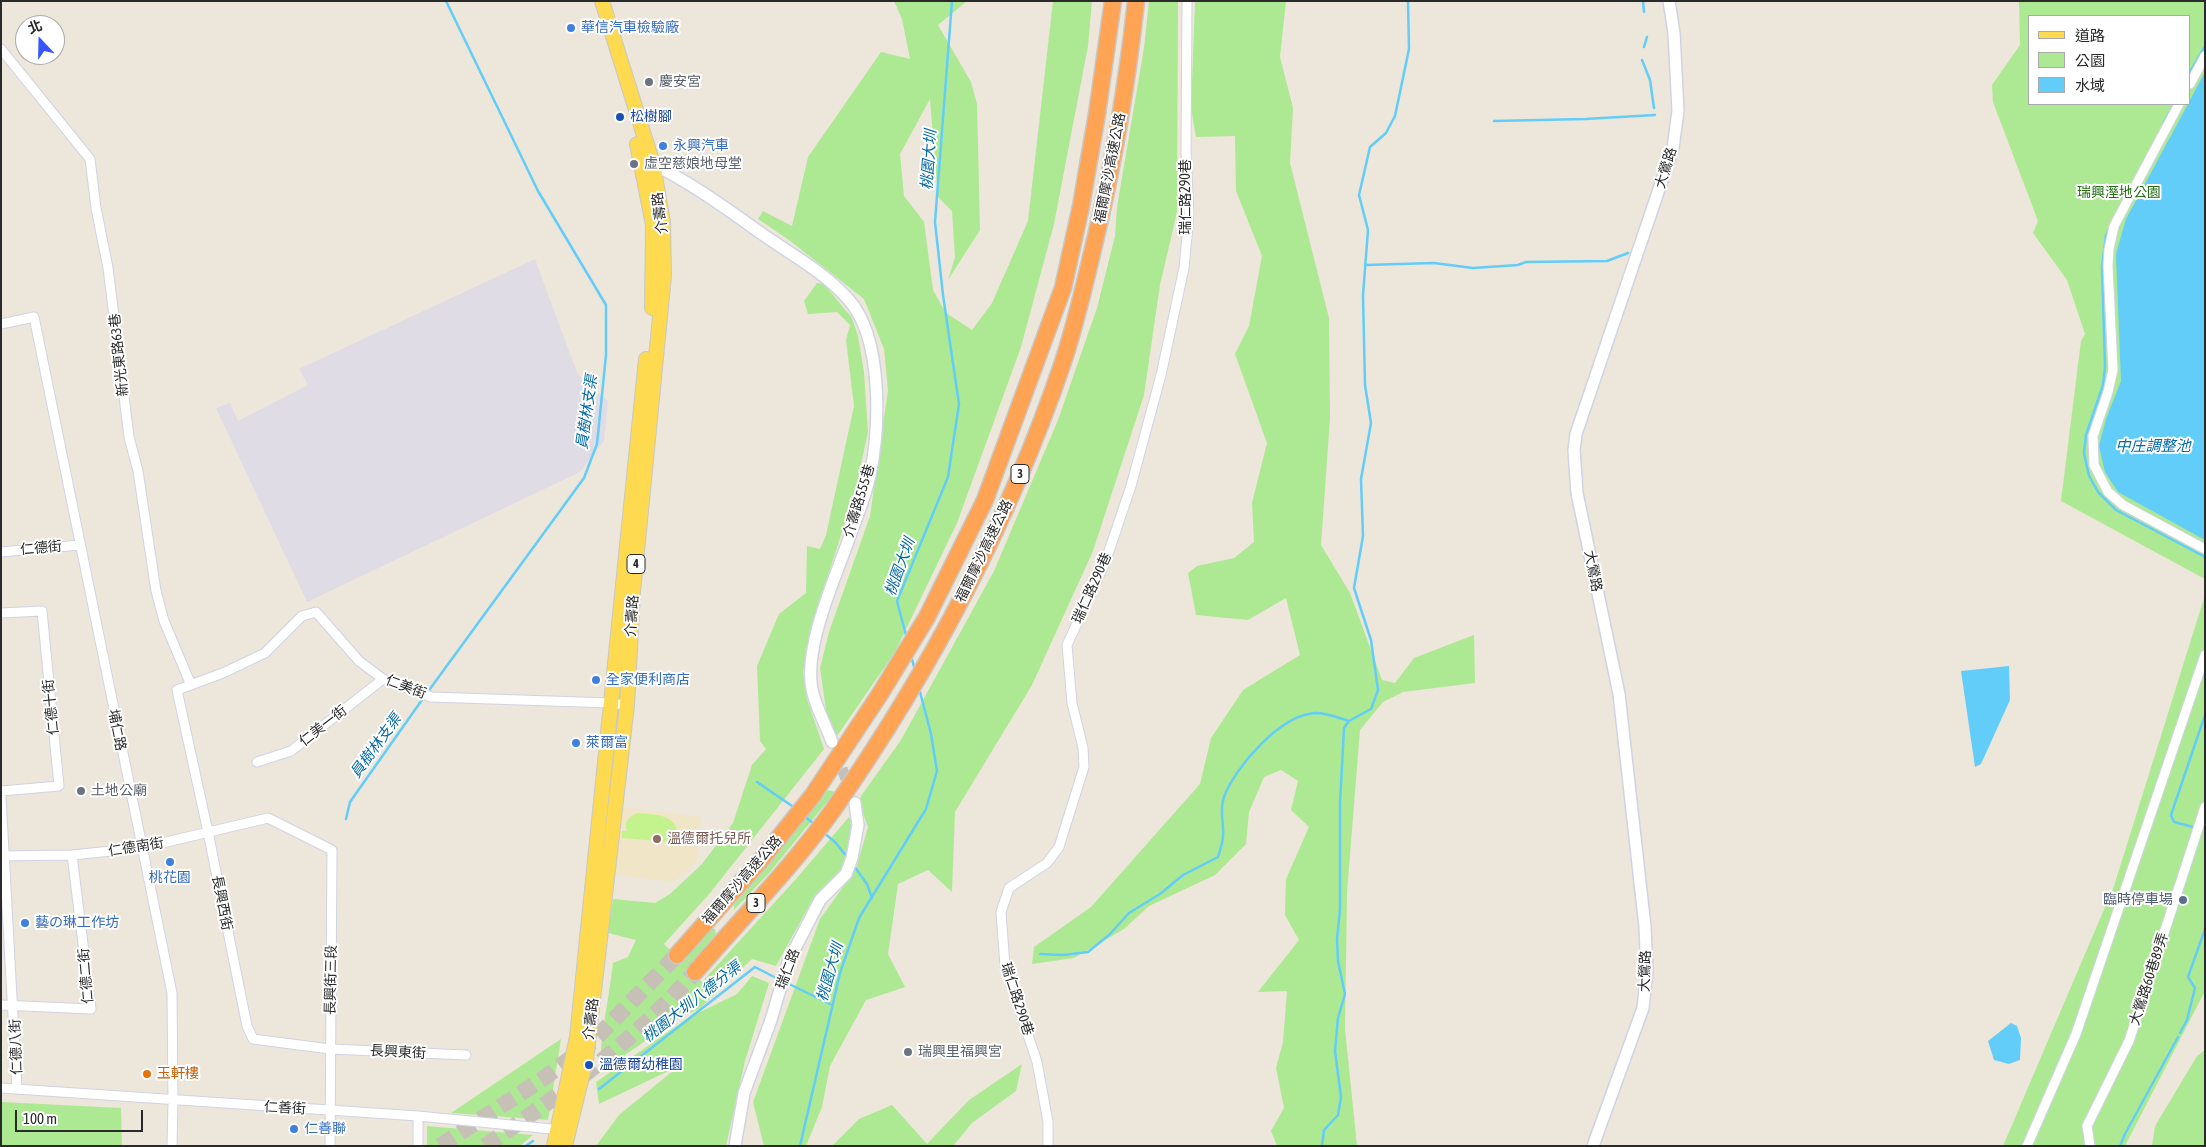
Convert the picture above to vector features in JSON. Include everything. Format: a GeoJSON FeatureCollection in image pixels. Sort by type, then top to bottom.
{"type":"FeatureCollection","features":[{"type":"Feature","properties":{"kind":"highway","name":"福爾摩沙高速公路"},"geometry":{"type":"LineString","coordinates":[[677,955],[800,812],[880,694],[928,617],[986,500],[1063,288],[1081,206],[1097,114],[1113,1]]}},
{"type":"Feature","properties":{"kind":"highway","name":"福爾摩沙高速公路"},"geometry":{"type":"LineString","coordinates":[[695,972],[818,828],[888,724],[937,646],[1006,511],[1062,364],[1085,284],[1121,120],[1136,1]]}},
{"type":"Feature","properties":{"kind":"highway"},"geometry":{"type":"LineString","coordinates":[[715,912],[732,930]]}},
{"type":"Feature","properties":{"kind":"main road","name":"介壽路"},"geometry":{"type":"LineString","coordinates":[[565,1146],[564,1130],[578,1038],[595,881],[610,703],[653,297],[653,225],[647,161],[595,1]]}},
{"type":"Feature","properties":{"kind":"main road","name":"介壽路"},"geometry":{"type":"LineString","coordinates":[[554,1146],[564,1130],[586,1060],[626,706],[634,592],[664,276],[663,222],[602,1]]}},
{"type":"Feature","properties":{"kind":"street","name":"瑞仁路290巷"},"geometry":{"type":"LineString","coordinates":[[1048,1146],[1048,1122],[1037,1062],[1005,966],[1001,912],[1009,888],[1048,863],[1059,847],[1084,767],[1084,748],[1072,703],[1067,645],[1105,563],[1131,486],[1161,375],[1184,268],[1189,215],[1186,152],[1187,1]]}},
{"type":"Feature","properties":{"kind":"street","name":"大鶯路"},"geometry":{"type":"LineString","coordinates":[[1593,1146],[1643,1008],[1647,970],[1644,917],[1619,694],[1577,493],[1574,450],[1576,434],[1673,148],[1678,111],[1674,33],[1669,1]]}},
{"type":"Feature","properties":{"kind":"street","name":"新光東路63巷"},"geometry":{"type":"LineString","coordinates":[[1,49],[90,159],[93,190],[108,268],[129,437],[138,471],[156,592],[164,621],[192,685]]}},
{"type":"Feature","properties":{"kind":"street"},"geometry":{"type":"LineString","coordinates":[[2191,82],[2205,56]]}},
{"type":"Feature","properties":{"kind":"street"},"geometry":{"type":"LineString","coordinates":[[2178,105],[2114,226],[2109,249],[2108,266],[2113,370],[2108,392],[2093,436],[2094,464],[2108,492],[2123,505],[2205,549]]}},
{"type":"Feature","properties":{"kind":"street","name":"介壽路555巷"},"geometry":{"type":"LineString","coordinates":[[647,161],[703,193],[818,271],[850,301],[861,321],[869,343],[877,395],[876,427],[870,476],[825,606],[812,655],[812,689],[832,742]]}},
{"type":"Feature","properties":{"kind":"street","name":"埔仁路"},"geometry":{"type":"LineString","coordinates":[[1,324],[34,317],[172,993],[172,1146]]}},
{"type":"Feature","properties":{"kind":"street","name":"仁德街"},"geometry":{"type":"LineString","coordinates":[[1,552],[80,545]]}},
{"type":"Feature","properties":{"kind":"street","name":"仁德十街"},"geometry":{"type":"LineString","coordinates":[[1,613],[42,610],[59,786],[1,791]]}},
{"type":"Feature","properties":{"kind":"street","name":"仁美街"},"geometry":{"type":"LineString","coordinates":[[177,690],[223,673],[264,653],[302,616],[316,612],[360,661],[382,679],[426,695],[610,703],[626,706]]}},
{"type":"Feature","properties":{"kind":"street"},"geometry":{"type":"LineString","coordinates":[[2026,1146],[2076,1034],[2205,655]]}},
{"type":"Feature","properties":{"kind":"street","name":"仁美一街"},"geometry":{"type":"LineString","coordinates":[[257,762],[291,751],[382,679]]}},
{"type":"Feature","properties":{"kind":"street","name":"長興西街"},"geometry":{"type":"LineString","coordinates":[[177,690],[247,1026],[253,1039],[330,1049]]}},
{"type":"Feature","properties":{"kind":"street","name":"仁德八街"},"geometry":{"type":"LineString","coordinates":[[1,797],[3,856],[14,1006],[17,1088]]}},
{"type":"Feature","properties":{"kind":"street","name":"瑞仁路"},"geometry":{"type":"LineString","coordinates":[[735,1146],[744,1092],[771,1020],[788,962],[820,900],[846,874],[852,858],[858,825],[855,803]]}},
{"type":"Feature","properties":{"kind":"street","name":"大鶯路60巷89弄"},"geometry":{"type":"LineString","coordinates":[[2090,1146],[2087,1126],[2129,1041],[2205,807]]}},
{"type":"Feature","properties":{"kind":"street","name":"仁德南街"},"geometry":{"type":"LineString","coordinates":[[3,856],[72,855],[141,848],[268,818],[332,850]]}},
{"type":"Feature","properties":{"kind":"street","name":"長興街三段"},"geometry":{"type":"LineString","coordinates":[[330,1146],[332,850]]}},
{"type":"Feature","properties":{"kind":"street","name":"仁德二街"},"geometry":{"type":"LineString","coordinates":[[1,1005],[92,1009],[72,855]]}},
{"type":"Feature","properties":{"kind":"street","name":"長興東街"},"geometry":{"type":"LineString","coordinates":[[330,1049],[466,1055]]}},
{"type":"Feature","properties":{"kind":"street","name":"仁善街"},"geometry":{"type":"LineString","coordinates":[[1,1088],[418,1116],[564,1130]]}},
{"type":"Feature","properties":{"kind":"street"},"geometry":{"type":"LineString","coordinates":[[418,1116],[418,1146]]}},
{"type":"Feature","properties":{"kind":"shaded area"},"geometry":{"type":"Polygon","coordinates":[[[535,259],[579,376],[608,401],[604,441],[580,472],[307,602],[216,408],[230,403],[238,421],[308,385],[299,369],[535,259]]]}},
{"type":"Feature","properties":{"kind":"shaded area","name":"溫德爾托兒所"},"geometry":{"type":"Polygon","coordinates":[[[619,807],[701,817],[697,861],[674,882],[611,874],[619,807]]]}},
{"type":"Feature","properties":{"kind":"green space"},"geometry":{"type":"Polygon","coordinates":[[[894,1],[967,1],[938,25],[971,82],[977,104],[980,230],[948,280],[955,257],[952,211],[938,197],[930,99],[900,154],[904,196],[924,222],[933,290],[946,313],[972,330],[992,303],[1028,221],[1053,1],[1092,1],[1088,46],[1054,224],[1021,347],[957,523],[895,652],[837,736],[827,717],[820,668],[829,632],[870,516],[888,390],[884,349],[864,299],[789,240],[758,219],[763,211],[792,226],[808,157],[881,52],[910,59],[902,19],[894,1]]]}},
{"type":"Feature","properties":{"kind":"green space"},"geometry":{"type":"Polygon","coordinates":[[[1149,1],[1178,1],[1177,212],[1160,285],[1144,395],[1093,551],[1032,685],[955,812],[952,892],[928,870],[898,884],[888,954],[905,987],[866,1000],[830,1066],[822,1107],[806,1146],[764,1146],[753,1102],[820,919],[856,869],[868,827],[859,803],[861,796],[901,740],[994,571],[1058,420],[1097,308],[1115,236],[1117,207],[1144,48],[1149,1]]]}},
{"type":"Feature","properties":{"kind":"green space"},"geometry":{"type":"Polygon","coordinates":[[[1195,1],[1286,1],[1280,57],[1293,108],[1290,163],[1329,318],[1330,418],[1321,545],[1350,593],[1382,680],[1395,683],[1414,658],[1474,635],[1475,683],[1403,692],[1383,702],[1360,730],[1347,892],[1345,1029],[1357,1146],[1277,1146],[1271,1131],[1284,1108],[1276,1068],[1283,1042],[1287,991],[1258,992],[1299,940],[1285,915],[1286,879],[1309,827],[1291,810],[1298,781],[1281,770],[1264,777],[1249,812],[1246,844],[1215,875],[1149,906],[1124,929],[1074,958],[1032,964],[1034,947],[1091,907],[1200,784],[1211,738],[1243,690],[1300,655],[1286,598],[1248,620],[1196,615],[1188,573],[1197,566],[1234,558],[1254,542],[1252,503],[1267,443],[1235,354],[1249,326],[1262,256],[1236,191],[1235,136],[1196,137],[1191,108],[1195,1]]]}},
{"type":"Feature","properties":{"kind":"green space","name":"瑞興溼地公園"},"geometry":{"type":"Polygon","coordinates":[[[2019,1],[2205,1],[2205,579],[2061,501],[2081,341],[2085,334],[2067,280],[2033,233],[2038,221],[1993,102],[1992,85],[2020,45],[2019,1]]]}},
{"type":"Feature","properties":{"kind":"green space"},"geometry":{"type":"Polygon","coordinates":[[[817,283],[824,284],[852,318],[858,336],[864,372],[868,432],[856,488],[810,632],[803,673],[807,699],[824,749],[710,893],[664,944],[679,959],[709,928],[715,929],[716,934],[689,968],[702,982],[796,879],[849,817],[854,827],[845,868],[814,897],[776,966],[752,959],[699,1009],[682,1016],[600,1072],[603,1031],[613,963],[628,957],[636,940],[608,933],[613,899],[655,903],[670,894],[702,864],[733,823],[752,765],[766,749],[760,741],[757,666],[779,614],[806,593],[807,546],[820,549],[826,535],[854,406],[846,340],[850,325],[837,312],[808,314],[804,301],[817,283]]]}},
{"type":"Feature","properties":{"kind":"green space"},"geometry":{"type":"Polygon","coordinates":[[[2205,595],[2205,991],[2125,1146],[2003,1146],[2114,886],[2205,595]]]}},
{"type":"Feature","properties":{"kind":"green space"},"geometry":{"type":"Polygon","coordinates":[[[828,790],[835,792],[770,872],[734,910],[734,905],[828,790]]]}},
{"type":"Feature","properties":{"kind":"green space"},"geometry":{"type":"Polygon","coordinates":[[[638,813],[666,817],[677,829],[675,835],[682,836],[682,843],[622,838],[622,831],[627,831],[626,825],[628,820],[638,813]]]}},
{"type":"Feature","properties":{"kind":"green space"},"geometry":{"type":"Polygon","coordinates":[[[752,976],[769,983],[745,1061],[726,1146],[596,1146],[619,1115],[679,1066],[599,1104],[596,1082],[688,1018],[737,994],[752,976]]]}},
{"type":"Feature","properties":{"kind":"green space"},"geometry":{"type":"Polygon","coordinates":[[[561,1039],[548,1120],[451,1113],[561,1039]]]}},
{"type":"Feature","properties":{"kind":"green space"},"geometry":{"type":"Polygon","coordinates":[[[2205,1050],[2205,1146],[2152,1146],[2155,1126],[2197,1056],[2205,1050]]]}},
{"type":"Feature","properties":{"kind":"green space"},"geometry":{"type":"Polygon","coordinates":[[[1022,1064],[1016,1091],[972,1123],[953,1146],[832,1146],[859,1119],[892,1105],[927,1144],[969,1100],[1022,1064]]]}},
{"type":"Feature","properties":{"kind":"green space"},"geometry":{"type":"Polygon","coordinates":[[[1,1102],[121,1108],[122,1146],[1,1146],[1,1102]]]}},
{"type":"Feature","properties":{"kind":"green space"},"geometry":{"type":"Polygon","coordinates":[[[427,1126],[533,1135],[520,1146],[427,1146],[427,1126]]]}},
{"type":"Feature","properties":{"kind":"water","name":"中庄調整池"},"geometry":{"type":"Polygon","coordinates":[[[2205,72],[2205,540],[2118,492],[2105,472],[2099,446],[2106,419],[2121,381],[2116,254],[2126,219],[2187,105],[2191,105],[2191,98],[2205,72]]]}},
{"type":"Feature","properties":{"kind":"water"},"geometry":{"type":"Polygon","coordinates":[[[2009,666],[2010,700],[1981,764],[1975,767],[1961,671],[2009,666]]]}},
{"type":"Feature","properties":{"kind":"water"},"geometry":{"type":"Polygon","coordinates":[[[2011,1023],[2017,1026],[2021,1038],[2020,1060],[2009,1064],[1994,1060],[1988,1041],[2011,1023]]]}},
{"type":"Feature","properties":{"kind":"waterway","name":"員樹林支渠"},"geometry":{"type":"LineString","coordinates":[[427,693],[584,478],[597,444],[606,355],[606,305],[538,191],[446,1]]}},
{"type":"Feature","properties":{"kind":"waterway","name":"桃園大圳"},"geometry":{"type":"LineString","coordinates":[[907,639],[897,601],[948,477],[959,404],[943,295],[935,222],[952,1]]}},
{"type":"Feature","properties":{"kind":"waterway"},"geometry":{"type":"LineString","coordinates":[[1322,1146],[1324,1130],[1338,1115],[1341,1097],[1335,1051],[1338,1018],[1345,994],[1338,961],[1337,939],[1340,909],[1340,803],[1344,728],[1349,721],[1371,709],[1378,690],[1371,640],[1354,588],[1363,536],[1361,479],[1371,423],[1365,385],[1363,295],[1368,230],[1359,195],[1370,147],[1386,133],[1395,116],[1409,49],[1408,1]]}},
{"type":"Feature","properties":{"kind":"waterway"},"geometry":{"type":"LineString","coordinates":[[1643,1],[1644,12]]}},
{"type":"Feature","properties":{"kind":"waterway"},"geometry":{"type":"LineString","coordinates":[[1644,47],[1647,37]]}},
{"type":"Feature","properties":{"kind":"waterway"},"geometry":{"type":"LineString","coordinates":[[2191,70],[2205,46]]}},
{"type":"Feature","properties":{"kind":"waterway"},"geometry":{"type":"LineString","coordinates":[[1642,60],[1650,80],[1654,108]]}},
{"type":"Feature","properties":{"kind":"waterway"},"geometry":{"type":"LineString","coordinates":[[2163,124],[2173,105]]}},
{"type":"Feature","properties":{"kind":"waterway"},"geometry":{"type":"LineString","coordinates":[[1494,121],[1655,115]]}},
{"type":"Feature","properties":{"kind":"waterway"},"geometry":{"type":"LineString","coordinates":[[2109,229],[2106,236],[2102,267],[2105,367],[2103,385],[2086,435],[2084,453],[2089,476],[2098,492],[2116,510],[2205,557]]}},
{"type":"Feature","properties":{"kind":"waterway"},"geometry":{"type":"LineString","coordinates":[[1365,265],[1434,263],[1473,268],[1518,265],[1526,262],[1607,261],[1628,253]]}},
{"type":"Feature","properties":{"kind":"waterway","name":"桃園大圳"},"geometry":{"type":"LineString","coordinates":[[911,656],[915,670]]}},
{"type":"Feature","properties":{"kind":"waterway","name":"桃園大圳"},"geometry":{"type":"LineString","coordinates":[[800,1146],[840,973],[859,918],[926,809],[937,771],[931,734],[919,688]]}},
{"type":"Feature","properties":{"kind":"waterway","name":"員樹林支渠"},"geometry":{"type":"LineString","coordinates":[[346,819],[350,802],[424,697]]}},
{"type":"Feature","properties":{"kind":"waterway"},"geometry":{"type":"LineString","coordinates":[[1040,954],[1063,955],[1088,952],[1109,935],[1129,913],[1160,894],[1183,875],[1218,857],[1223,838],[1222,807],[1224,797],[1238,771],[1274,732],[1288,722],[1316,713],[1349,721]]}},
{"type":"Feature","properties":{"kind":"waterway"},"geometry":{"type":"LineString","coordinates":[[2193,827],[2174,822],[2171,815],[2205,715]]}},
{"type":"Feature","properties":{"kind":"waterway"},"geometry":{"type":"LineString","coordinates":[[757,782],[795,808]]}},
{"type":"Feature","properties":{"kind":"waterway"},"geometry":{"type":"LineString","coordinates":[[803,815],[814,824]]}},
{"type":"Feature","properties":{"kind":"waterway"},"geometry":{"type":"LineString","coordinates":[[824,833],[835,842],[848,858]]}},
{"type":"Feature","properties":{"kind":"waterway"},"geometry":{"type":"LineString","coordinates":[[854,866],[867,884],[872,898]]}},
{"type":"Feature","properties":{"kind":"waterway"},"geometry":{"type":"LineString","coordinates":[[2180,1033],[2187,1020],[2195,988],[2188,977],[2205,929]]}},
{"type":"Feature","properties":{"kind":"waterway","name":"桃園大圳八德分渠"},"geometry":{"type":"LineString","coordinates":[[599,1089],[755,967],[780,980]]}},
{"type":"Feature","properties":{"kind":"waterway","name":"桃園大圳八德分渠"},"geometry":{"type":"LineString","coordinates":[[785,982],[832,1005]]}},
{"type":"Feature","properties":{"kind":"waterway"},"geometry":{"type":"LineString","coordinates":[[2120,1146],[2178,1037]]}},
{"type":"Feature","properties":{"kind":"waterway","name":"桃園大圳八德分渠"},"geometry":{"type":"LineString","coordinates":[[526,1146],[533,1141]]}},
{"type":"Feature","properties":{"kind":"tunnel"},"geometry":{"type":"LineString","coordinates":[[836,753],[851,792]]}},
{"type":"Feature","properties":{"kind":"tunnel"},"geometry":{"type":"LineString","coordinates":[[440,1146],[544,1078],[592,1042],[677,955]]}},
{"type":"Feature","properties":{"kind":"tunnel"},"geometry":{"type":"LineString","coordinates":[[485,1146],[596,1066],[647,1021],[695,972]]}},
{"type":"Feature","properties":{"kind":"place","name":"華信汽車檢驗廠"},"geometry":{"type":"Point","coordinates":[571,28]}},
{"type":"Feature","properties":{"kind":"place","name":"慶安宮"},"geometry":{"type":"Point","coordinates":[649,82]}},
{"type":"Feature","properties":{"kind":"place","name":"松樹腳"},"geometry":{"type":"Point","coordinates":[620,117]}},
{"type":"Feature","properties":{"kind":"place","name":"永興汽車"},"geometry":{"type":"Point","coordinates":[663,146]}},
{"type":"Feature","properties":{"kind":"place","name":"虛空慈娘地母堂"},"geometry":{"type":"Point","coordinates":[634,164]}},
{"type":"Feature","properties":{"kind":"place","name":"全家便利商店"},"geometry":{"type":"Point","coordinates":[596,680]}},
{"type":"Feature","properties":{"kind":"place","name":"萊爾富"},"geometry":{"type":"Point","coordinates":[576,743]}},
{"type":"Feature","properties":{"kind":"place","name":"土地公廟"},"geometry":{"type":"Point","coordinates":[81,791]}},
{"type":"Feature","properties":{"kind":"place","name":"溫德爾托兒所"},"geometry":{"type":"Point","coordinates":[657,839]}},
{"type":"Feature","properties":{"kind":"place","name":"桃花園"},"geometry":{"type":"Point","coordinates":[170,862]}},
{"type":"Feature","properties":{"kind":"place","name":"臨時停車場"},"geometry":{"type":"Point","coordinates":[2183,900]}},
{"type":"Feature","properties":{"kind":"place","name":"藝の琳工作坊"},"geometry":{"type":"Point","coordinates":[25,923]}},
{"type":"Feature","properties":{"kind":"place","name":"瑞興里福興宮"},"geometry":{"type":"Point","coordinates":[908,1052]}},
{"type":"Feature","properties":{"kind":"place","name":"溫德爾幼稚園"},"geometry":{"type":"Point","coordinates":[589,1065]}},
{"type":"Feature","properties":{"kind":"place","name":"玉軒樓"},"geometry":{"type":"Point","coordinates":[147,1074]}},
{"type":"Feature","properties":{"kind":"place","name":"仁善聯"},"geometry":{"type":"Point","coordinates":[294,1129]}}]}
